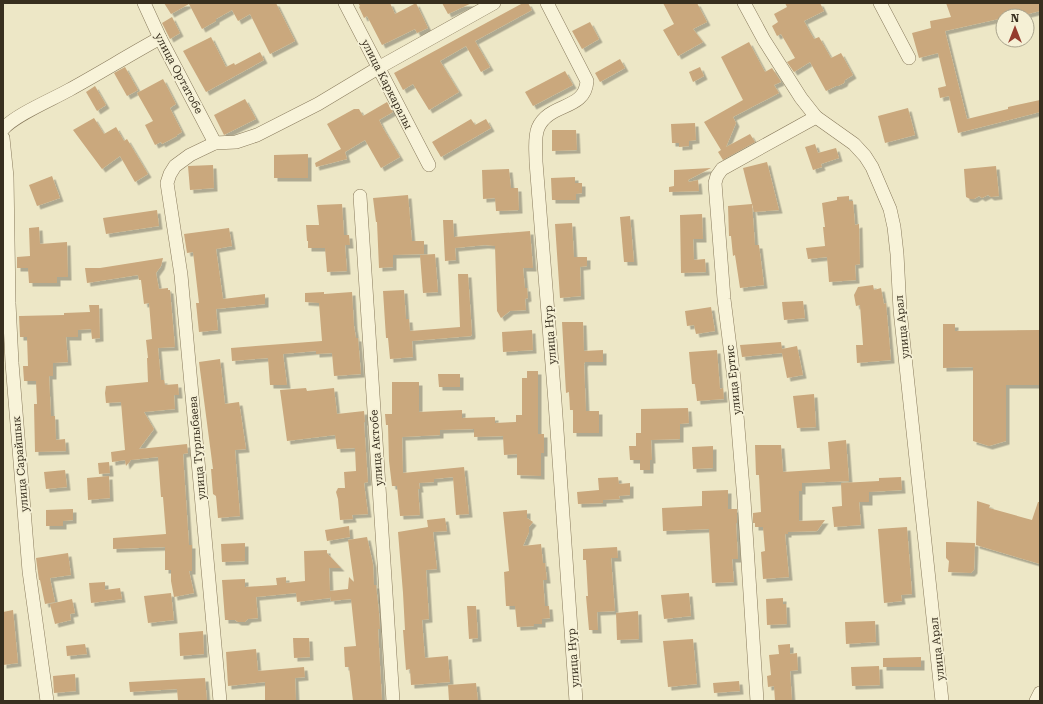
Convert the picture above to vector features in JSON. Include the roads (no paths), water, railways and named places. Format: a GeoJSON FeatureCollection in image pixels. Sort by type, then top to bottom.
{"type":"FeatureCollection","features":[{"type":"Feature","properties":{"kind":"street","name":"улица Ортатобе"},"geometry":{"type":"LineString","coordinates":[[144,3],[160,38],[215,143]]}},
{"type":"Feature","properties":{"kind":"street","name":"улица Каркаралы"},"geometry":{"type":"LineString","coordinates":[[345,3],[429,165]]}},
{"type":"Feature","properties":{"kind":"street"},"geometry":{"type":"LineString","coordinates":[[215,143],[236,142],[257,136],[318,104],[378,68],[494,3]]}},
{"type":"Feature","properties":{"kind":"street","name":"улица Нур"},"geometry":{"type":"LineString","coordinates":[[547,3],[587,81],[586,89],[582,96],[574,102],[552,111],[542,121],[536,137],[536,162],[556,402],[576,701]]}},
{"type":"Feature","properties":{"kind":"street","name":"улица Арал"},"geometry":{"type":"LineString","coordinates":[[744,3],[764,40],[801,98],[816,117],[854,144],[865,156],[872,167],[890,209],[897,254],[900,310],[942,701]]}},
{"type":"Feature","properties":{"kind":"street"},"geometry":{"type":"LineString","coordinates":[[880,3],[909,58]]}},
{"type":"Feature","properties":{"kind":"street"},"geometry":{"type":"LineString","coordinates":[[3,129],[20,116],[94,77],[160,38]]}},
{"type":"Feature","properties":{"kind":"street","name":"улица Ертис"},"geometry":{"type":"LineString","coordinates":[[757,701],[743,485],[734,379],[724,299],[715,183],[717,176],[722,169],[816,117]]}},
{"type":"Feature","properties":{"kind":"street","name":"улица Сарайшык"},"geometry":{"type":"LineString","coordinates":[[3,138],[7,177],[5,227],[12,363],[27,556],[47,701]]}},
{"type":"Feature","properties":{"kind":"street","name":"улица Турлыбаева"},"geometry":{"type":"LineString","coordinates":[[215,143],[190,155],[175,166],[167,183],[181,275],[220,701]]}},
{"type":"Feature","properties":{"kind":"street","name":"улица Актобе"},"geometry":{"type":"LineString","coordinates":[[360,196],[393,701]]}},
{"type":"Feature","properties":{"kind":"street"},"geometry":{"type":"LineString","coordinates":[[1036,701],[1040,693]]}}]}
